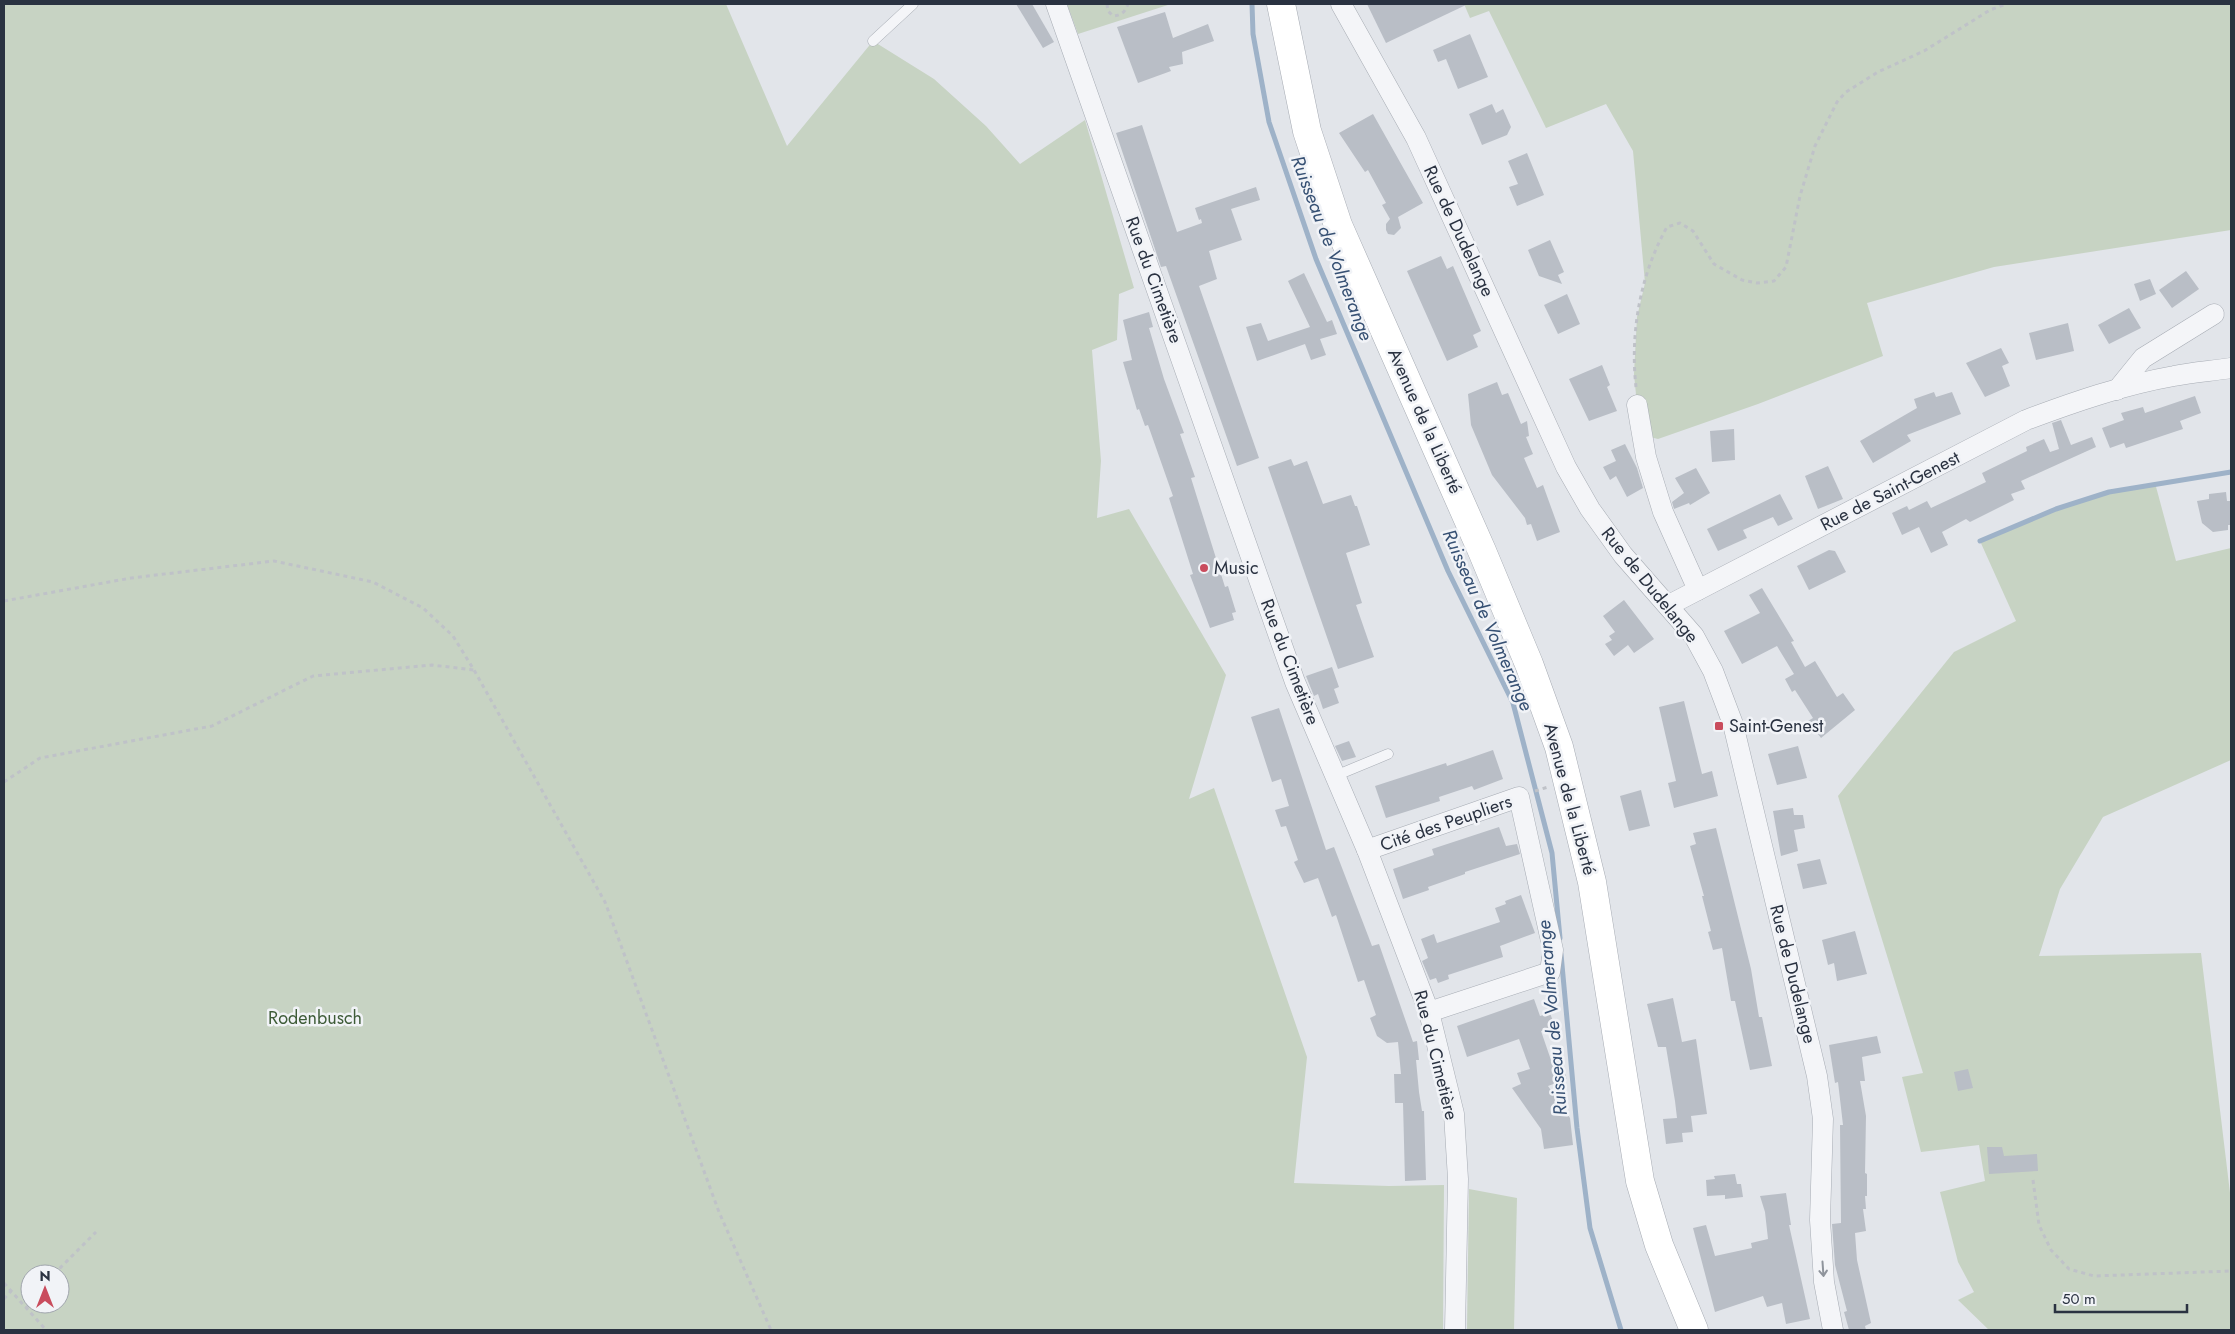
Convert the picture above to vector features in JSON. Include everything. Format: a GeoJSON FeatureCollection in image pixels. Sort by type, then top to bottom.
{"type":"FeatureCollection","features":[{"type":"Feature","properties":{"kind":"main road","name":"Avenue de la Liberté"},"geometry":{"type":"LineString","coordinates":[[1282,4],[1307,131],[1338,225],[1530,664],[1559,747],[1592,882],[1640,1181],[1659,1245],[1688,1324]]}},
{"type":"Feature","properties":{"kind":"street","name":"Rue du Cimetière"},"geometry":{"type":"LineString","coordinates":[[1056,4],[1295,682],[1367,850],[1429,1012],[1454,1114],[1458,1178],[1456,1330]]}},
{"type":"Feature","properties":{"kind":"street","name":"Rue de Dudelange"},"geometry":{"type":"LineString","coordinates":[[1341,4],[1416,138],[1566,467],[1590,509],[1623,555],[1669,605],[1694,636],[1713,671],[1735,733],[1817,1076],[1823,1119],[1820,1220],[1824,1282],[1833,1330]]}},
{"type":"Feature","properties":{"kind":"street"},"geometry":{"type":"LineString","coordinates":[[2118,390],[2143,358],[2214,314]]}},
{"type":"Feature","properties":{"kind":"street","name":"Rue de Saint-Genest"},"geometry":{"type":"LineString","coordinates":[[1669,605],[2026,420],[2074,402],[2173,376],[2230,373]]}},
{"type":"Feature","properties":{"kind":"street"},"geometry":{"type":"LineString","coordinates":[[1637,406],[1646,457],[1658,494],[1698,590]]}},
{"type":"Feature","properties":{"kind":"street","name":"Cité des Peupliers"},"geometry":{"type":"LineString","coordinates":[[1367,850],[1519,797],[1526,820],[1553,950],[1550,972],[1429,1012]]}},
{"type":"Feature","properties":{"kind":"lane"},"geometry":{"type":"LineString","coordinates":[[872,41],[913,4]]}},
{"type":"Feature","properties":{"kind":"lane"},"geometry":{"type":"LineString","coordinates":[[1335,776],[1388,754]]}},
{"type":"Feature","properties":{"kind":"path"},"geometry":{"type":"LineString","coordinates":[[1107,4],[1108,11],[1113,16],[1125,11],[1128,4]]}},
{"type":"Feature","properties":{"kind":"path"},"geometry":{"type":"LineString","coordinates":[[1637,406],[1634,374],[1637,317],[1654,253],[1667,227],[1680,223],[1693,231],[1714,264],[1742,280],[1757,283],[1774,281],[1786,267],[1800,196],[1812,154],[1826,120],[1837,102],[1846,92],[1878,72],[1924,51],[1990,10],[2006,4]]}},
{"type":"Feature","properties":{"kind":"path"},"geometry":{"type":"LineString","coordinates":[[4,602],[132,578],[274,560],[373,582],[423,608],[453,636],[605,902],[719,1212],[771,1330]]}},
{"type":"Feature","properties":{"kind":"path"},"geometry":{"type":"LineString","coordinates":[[4,782],[40,758],[212,726],[313,676],[432,665],[474,670]]}},
{"type":"Feature","properties":{"kind":"path"},"geometry":{"type":"LineString","coordinates":[[1519,797],[1567,780]]}},
{"type":"Feature","properties":{"kind":"path"},"geometry":{"type":"LineString","coordinates":[[2034,1180],[2039,1225],[2051,1250],[2069,1269],[2094,1276],[2231,1271]]}},
{"type":"Feature","properties":{"kind":"path"},"geometry":{"type":"LineString","coordinates":[[64,1264],[96,1232]]}},
{"type":"Feature","properties":{"kind":"path"},"geometry":{"type":"LineString","coordinates":[[4,1283],[20,1301]]}},
{"type":"Feature","properties":{"kind":"path"},"geometry":{"type":"LineString","coordinates":[[4,1299],[11,1291]]}},
{"type":"Feature","properties":{"kind":"path"},"geometry":{"type":"LineString","coordinates":[[31,1314],[46,1330]]}},
{"type":"Feature","properties":{"kind":"green space","name":"Rodenbusch"},"geometry":{"type":"Polygon","coordinates":[[[4,4],[726,4],[787,146],[873,41],[934,79],[986,126],[1020,164],[1085,120],[1134,288],[1119,294],[1117,340],[1092,350],[1101,461],[1097,518],[1129,509],[1226,675],[1189,799],[1214,788],[1307,1057],[1294,1183],[1389,1186],[1444,1185],[1443,1330],[4,1330],[4,4]]]}},
{"type":"Feature","properties":{"kind":"green space"},"geometry":{"type":"Polygon","coordinates":[[[1067,4],[1171,4],[1078,34],[1067,4]]]}},
{"type":"Feature","properties":{"kind":"green space"},"geometry":{"type":"Polygon","coordinates":[[[1464,4],[2231,4],[2231,230],[1994,267],[1867,303],[1883,356],[1758,404],[1658,439],[1650,437],[1637,405],[1634,374],[1637,317],[1645,283],[1633,151],[1606,104],[1546,128],[1489,11],[1470,18],[1464,4]]]}},
{"type":"Feature","properties":{"kind":"green space"},"geometry":{"type":"Polygon","coordinates":[[[2155,483],[2176,561],[2231,548],[2231,760],[2103,817],[2060,889],[2039,956],[2201,953],[2231,1201],[2231,1330],[1989,1330],[1958,1300],[1974,1292],[1958,1262],[1940,1192],[1985,1181],[1979,1145],[1921,1152],[1902,1077],[1923,1073],[1838,796],[1954,652],[2016,621],[1980,541],[2056,509],[2109,492],[2155,483]]]}},
{"type":"Feature","properties":{"kind":"green space"},"geometry":{"type":"Polygon","coordinates":[[[1469,1189],[1517,1198],[1514,1330],[1467,1330],[1469,1189]]]}},
{"type":"Feature","properties":{"kind":"building"},"geometry":{"type":"Polygon","coordinates":[[[1016,4],[1032,4],[1054,42],[1043,48],[1016,4]]]}},
{"type":"Feature","properties":{"kind":"building"},"geometry":{"type":"Polygon","coordinates":[[[1367,4],[1468,4],[1386,43],[1367,4]]]}},
{"type":"Feature","properties":{"kind":"building"},"geometry":{"type":"Polygon","coordinates":[[[1165,12],[1173,38],[1208,24],[1214,41],[1182,52],[1183,64],[1169,67],[1171,71],[1138,83],[1117,27],[1165,12]]]}},
{"type":"Feature","properties":{"kind":"building"},"geometry":{"type":"Polygon","coordinates":[[[1470,34],[1488,77],[1458,89],[1446,59],[1438,62],[1433,50],[1470,34]]]}},
{"type":"Feature","properties":{"kind":"building"},"geometry":{"type":"Polygon","coordinates":[[[1492,104],[1496,113],[1503,109],[1511,127],[1507,135],[1482,145],[1469,114],[1492,104]]]}},
{"type":"Feature","properties":{"kind":"building"},"geometry":{"type":"Polygon","coordinates":[[[1373,114],[1423,203],[1398,217],[1401,228],[1394,235],[1388,234],[1386,230],[1386,224],[1390,219],[1382,205],[1386,203],[1368,170],[1365,172],[1339,133],[1373,114]]]}},
{"type":"Feature","properties":{"kind":"building"},"geometry":{"type":"Polygon","coordinates":[[[1142,125],[1177,232],[1202,223],[1195,208],[1256,187],[1260,200],[1231,209],[1242,240],[1209,251],[1217,279],[1199,286],[1259,458],[1237,466],[1166,266],[1161,267],[1116,133],[1142,125]]]}},
{"type":"Feature","properties":{"kind":"building"},"geometry":{"type":"Polygon","coordinates":[[[1527,153],[1544,195],[1517,206],[1509,187],[1518,184],[1508,161],[1527,153]]]}},
{"type":"Feature","properties":{"kind":"building"},"geometry":{"type":"Polygon","coordinates":[[[1550,240],[1564,272],[1558,275],[1562,284],[1539,276],[1528,250],[1550,240]]]}},
{"type":"Feature","properties":{"kind":"building"},"geometry":{"type":"Polygon","coordinates":[[[1441,256],[1447,269],[1453,266],[1481,331],[1473,335],[1478,347],[1447,361],[1407,271],[1441,256]]]}},
{"type":"Feature","properties":{"kind":"building"},"geometry":{"type":"Polygon","coordinates":[[[2186,271],[2199,289],[2172,308],[2159,290],[2186,271]]]}},
{"type":"Feature","properties":{"kind":"building"},"geometry":{"type":"Polygon","coordinates":[[[1304,273],[1327,322],[1332,320],[1337,334],[1320,339],[1326,355],[1311,360],[1305,344],[1257,361],[1246,327],[1261,323],[1268,341],[1310,327],[1288,281],[1304,273]]]}},
{"type":"Feature","properties":{"kind":"building"},"geometry":{"type":"Polygon","coordinates":[[[2150,279],[2156,294],[2140,301],[2134,284],[2150,279]]]}},
{"type":"Feature","properties":{"kind":"building"},"geometry":{"type":"Polygon","coordinates":[[[1567,294],[1580,324],[1558,334],[1544,305],[1567,294]]]}},
{"type":"Feature","properties":{"kind":"building"},"geometry":{"type":"Polygon","coordinates":[[[2129,308],[2141,328],[2109,344],[2098,325],[2129,308]]]}},
{"type":"Feature","properties":{"kind":"building"},"geometry":{"type":"Polygon","coordinates":[[[1149,312],[1153,327],[1149,328],[1164,379],[1184,433],[1180,434],[1195,477],[1191,478],[1225,587],[1228,586],[1236,612],[1232,613],[1234,620],[1210,628],[1190,575],[1193,574],[1169,498],[1173,496],[1148,425],[1145,426],[1139,409],[1137,410],[1123,362],[1132,360],[1123,320],[1149,312]]]}},
{"type":"Feature","properties":{"kind":"building"},"geometry":{"type":"Polygon","coordinates":[[[2068,323],[2074,351],[2036,360],[2029,333],[2068,323]]]}},
{"type":"Feature","properties":{"kind":"building"},"geometry":{"type":"Polygon","coordinates":[[[2001,348],[2009,363],[2002,366],[2010,386],[1985,397],[1966,363],[2001,348]]]}},
{"type":"Feature","properties":{"kind":"building"},"geometry":{"type":"Polygon","coordinates":[[[1602,365],[1610,385],[1607,387],[1617,411],[1589,421],[1569,379],[1602,365]]]}},
{"type":"Feature","properties":{"kind":"building"},"geometry":{"type":"Polygon","coordinates":[[[1497,382],[1502,395],[1508,393],[1521,424],[1527,421],[1529,436],[1526,437],[1533,454],[1524,458],[1537,488],[1543,485],[1560,532],[1537,541],[1531,524],[1527,525],[1525,518],[1492,475],[1471,425],[1468,394],[1497,382]]]}},
{"type":"Feature","properties":{"kind":"building"},"geometry":{"type":"Polygon","coordinates":[[[1934,392],[1936,397],[1952,392],[1961,414],[1907,435],[1911,441],[1873,463],[1860,441],[1917,408],[1914,399],[1934,392]]]}},
{"type":"Feature","properties":{"kind":"building"},"geometry":{"type":"Polygon","coordinates":[[[2195,396],[2201,413],[2180,421],[2183,429],[2126,448],[2124,443],[2110,448],[2102,428],[2124,420],[2121,413],[2143,407],[2145,413],[2195,396]]]}},
{"type":"Feature","properties":{"kind":"building"},"geometry":{"type":"Polygon","coordinates":[[[2061,420],[2071,445],[2092,437],[2096,447],[2021,481],[2025,489],[2011,494],[2014,500],[1970,522],[1966,519],[1942,532],[1948,545],[1931,553],[1919,527],[1902,535],[1892,513],[1907,506],[1909,510],[1927,501],[1931,508],[1986,482],[1982,473],[2027,451],[2026,447],[2044,439],[2050,452],[2059,449],[2052,423],[2061,420]]]}},
{"type":"Feature","properties":{"kind":"building"},"geometry":{"type":"Polygon","coordinates":[[[1734,429],[1735,460],[1712,462],[1710,431],[1734,429]]]}},
{"type":"Feature","properties":{"kind":"building"},"geometry":{"type":"Polygon","coordinates":[[[1625,444],[1637,468],[1643,488],[1627,497],[1616,476],[1610,480],[1603,467],[1616,461],[1611,450],[1625,444]]]}},
{"type":"Feature","properties":{"kind":"building"},"geometry":{"type":"Polygon","coordinates":[[[1291,459],[1294,466],[1307,461],[1323,504],[1351,495],[1355,506],[1357,506],[1370,545],[1346,553],[1362,603],[1356,605],[1374,657],[1338,669],[1268,467],[1291,459]]]}},
{"type":"Feature","properties":{"kind":"building"},"geometry":{"type":"Polygon","coordinates":[[[1828,466],[1843,499],[1818,509],[1805,476],[1828,466]]]}},
{"type":"Feature","properties":{"kind":"building"},"geometry":{"type":"Polygon","coordinates":[[[1696,468],[1710,493],[1690,505],[1689,503],[1674,509],[1672,502],[1684,493],[1675,478],[1696,468]]]}},
{"type":"Feature","properties":{"kind":"building"},"geometry":{"type":"Polygon","coordinates":[[[2226,492],[2227,501],[2231,501],[2231,525],[2228,525],[2228,530],[2213,532],[2202,523],[2197,501],[2209,499],[2209,494],[2226,492]]]}},
{"type":"Feature","properties":{"kind":"building"},"geometry":{"type":"Polygon","coordinates":[[[1780,494],[1793,519],[1778,526],[1773,517],[1743,530],[1747,538],[1718,551],[1707,529],[1780,494]]]}},
{"type":"Feature","properties":{"kind":"building"},"geometry":{"type":"Polygon","coordinates":[[[1829,550],[1835,551],[1846,572],[1809,590],[1797,566],[1829,550]]]}},
{"type":"Feature","properties":{"kind":"building"},"geometry":{"type":"Polygon","coordinates":[[[1762,588],[1794,641],[1791,642],[1805,667],[1815,661],[1837,697],[1843,693],[1855,710],[1821,738],[1808,721],[1813,718],[1795,690],[1792,692],[1785,679],[1794,674],[1777,646],[1742,664],[1724,631],[1760,613],[1749,595],[1762,588]]]}},
{"type":"Feature","properties":{"kind":"building"},"geometry":{"type":"Polygon","coordinates":[[[1624,600],[1654,639],[1634,653],[1628,645],[1614,656],[1605,644],[1612,640],[1609,636],[1615,632],[1603,616],[1624,600]]]}},
{"type":"Feature","properties":{"kind":"building"},"geometry":{"type":"Polygon","coordinates":[[[1332,667],[1339,687],[1334,689],[1339,703],[1323,709],[1318,694],[1314,696],[1306,676],[1332,667]]]}},
{"type":"Feature","properties":{"kind":"building"},"geometry":{"type":"Polygon","coordinates":[[[1684,701],[1702,774],[1712,771],[1718,796],[1674,808],[1668,783],[1676,781],[1659,707],[1684,701]]]}},
{"type":"Feature","properties":{"kind":"building"},"geometry":{"type":"Polygon","coordinates":[[[1279,708],[1326,850],[1334,847],[1372,946],[1379,944],[1413,1042],[1417,1041],[1419,1060],[1416,1060],[1419,1092],[1422,1111],[1424,1111],[1426,1180],[1405,1181],[1403,1103],[1395,1103],[1394,1074],[1401,1074],[1398,1042],[1387,1043],[1377,1036],[1370,1018],[1376,1015],[1364,980],[1358,982],[1336,915],[1332,917],[1318,878],[1304,883],[1294,862],[1298,860],[1286,826],[1281,827],[1275,810],[1289,806],[1281,779],[1272,782],[1251,717],[1279,708]]]}},
{"type":"Feature","properties":{"kind":"building"},"geometry":{"type":"Polygon","coordinates":[[[1349,741],[1356,757],[1342,761],[1335,746],[1349,741]]]}},
{"type":"Feature","properties":{"kind":"building"},"geometry":{"type":"Polygon","coordinates":[[[1798,746],[1807,778],[1777,785],[1768,754],[1798,746]]]}},
{"type":"Feature","properties":{"kind":"building"},"geometry":{"type":"Polygon","coordinates":[[[1493,750],[1503,779],[1474,790],[1472,786],[1439,797],[1440,801],[1386,818],[1375,786],[1446,763],[1447,766],[1493,750]]]}},
{"type":"Feature","properties":{"kind":"building"},"geometry":{"type":"Polygon","coordinates":[[[1641,790],[1650,826],[1629,831],[1620,796],[1641,790]]]}},
{"type":"Feature","properties":{"kind":"building"},"geometry":{"type":"Polygon","coordinates":[[[1793,808],[1794,815],[1803,815],[1805,828],[1794,830],[1798,851],[1781,856],[1773,811],[1793,808]]]}},
{"type":"Feature","properties":{"kind":"building"},"geometry":{"type":"Polygon","coordinates":[[[1499,827],[1506,846],[1517,844],[1520,854],[1465,872],[1465,874],[1428,887],[1429,890],[1403,899],[1393,869],[1434,855],[1432,849],[1499,827]]]}},
{"type":"Feature","properties":{"kind":"building"},"geometry":{"type":"Polygon","coordinates":[[[1716,828],[1751,969],[1759,1017],[1762,1017],[1772,1066],[1750,1070],[1735,1001],[1731,1001],[1722,948],[1713,950],[1708,932],[1711,931],[1702,896],[1704,896],[1690,846],[1696,844],[1693,833],[1716,828]]]}},
{"type":"Feature","properties":{"kind":"building"},"geometry":{"type":"Polygon","coordinates":[[[1820,859],[1827,884],[1803,889],[1797,864],[1820,859]]]}},
{"type":"Feature","properties":{"kind":"building"},"geometry":{"type":"Polygon","coordinates":[[[1521,895],[1535,933],[1500,946],[1503,957],[1448,975],[1449,979],[1438,983],[1436,978],[1430,980],[1422,961],[1428,958],[1421,939],[1434,934],[1437,943],[1500,922],[1495,908],[1506,904],[1505,901],[1521,895]]]}},
{"type":"Feature","properties":{"kind":"building"},"geometry":{"type":"Polygon","coordinates":[[[1855,931],[1867,974],[1837,981],[1834,963],[1828,965],[1822,940],[1855,931]]]}},
{"type":"Feature","properties":{"kind":"building"},"geometry":{"type":"Polygon","coordinates":[[[1673,998],[1682,1042],[1696,1039],[1707,1114],[1691,1116],[1693,1132],[1682,1133],[1683,1142],[1666,1144],[1663,1119],[1677,1118],[1675,1101],[1666,1047],[1658,1047],[1647,1004],[1673,998]]]}},
{"type":"Feature","properties":{"kind":"building"},"geometry":{"type":"Polygon","coordinates":[[[1534,999],[1540,1016],[1550,1013],[1555,1027],[1541,1031],[1552,1063],[1560,1060],[1567,1079],[1548,1086],[1570,1118],[1573,1145],[1544,1149],[1541,1129],[1512,1088],[1521,1084],[1517,1073],[1530,1069],[1519,1039],[1467,1057],[1457,1026],[1534,999]]]}},
{"type":"Feature","properties":{"kind":"building"},"geometry":{"type":"Polygon","coordinates":[[[1877,1036],[1881,1053],[1862,1057],[1865,1081],[1860,1081],[1866,1116],[1865,1173],[1867,1174],[1867,1196],[1865,1196],[1866,1209],[1863,1209],[1866,1231],[1855,1233],[1857,1260],[1871,1323],[1865,1326],[1866,1330],[1849,1330],[1844,1312],[1847,1311],[1835,1265],[1832,1224],[1841,1223],[1840,1125],[1843,1125],[1838,1082],[1835,1083],[1829,1045],[1877,1036]]]}},
{"type":"Feature","properties":{"kind":"building"},"geometry":{"type":"Polygon","coordinates":[[[1968,1069],[1973,1088],[1958,1091],[1954,1072],[1968,1069]]]}},
{"type":"Feature","properties":{"kind":"building"},"geometry":{"type":"Polygon","coordinates":[[[1987,1147],[2002,1147],[2004,1156],[2037,1154],[2038,1171],[1989,1174],[1987,1147]]]}},
{"type":"Feature","properties":{"kind":"building"},"geometry":{"type":"Polygon","coordinates":[[[1735,1174],[1737,1184],[1741,1184],[1743,1197],[1725,1199],[1725,1195],[1707,1196],[1706,1180],[1715,1179],[1714,1176],[1735,1174]]]}},
{"type":"Feature","properties":{"kind":"building"},"geometry":{"type":"Polygon","coordinates":[[[1786,1193],[1791,1225],[1789,1225],[1810,1319],[1786,1324],[1782,1303],[1767,1307],[1763,1296],[1715,1312],[1693,1228],[1706,1225],[1715,1256],[1752,1248],[1751,1243],[1768,1239],[1765,1212],[1760,1196],[1786,1193]]]}},
{"type":"Feature","properties":{"kind":"waterway","name":"Ruisseau de Volmerange"},"geometry":{"type":"LineString","coordinates":[[1252,4],[1253,34],[1269,122],[1316,259],[1448,571],[1513,703],[1552,853],[1560,938]]}},
{"type":"Feature","properties":{"kind":"waterway"},"geometry":{"type":"LineString","coordinates":[[1980,541],[2056,509],[2109,492],[2231,472]]}},
{"type":"Feature","properties":{"kind":"waterway","name":"Ruisseau de Volmerange"},"geometry":{"type":"LineString","coordinates":[[1561,954],[1577,1128],[1590,1228],[1621,1330]]}},
{"type":"Feature","properties":{"kind":"place","name":"Music"},"geometry":{"type":"Point","coordinates":[1204,568]}},
{"type":"Feature","properties":{"kind":"place","name":"Saint-Genest"},"geometry":{"type":"Point","coordinates":[1719,726]}}]}
